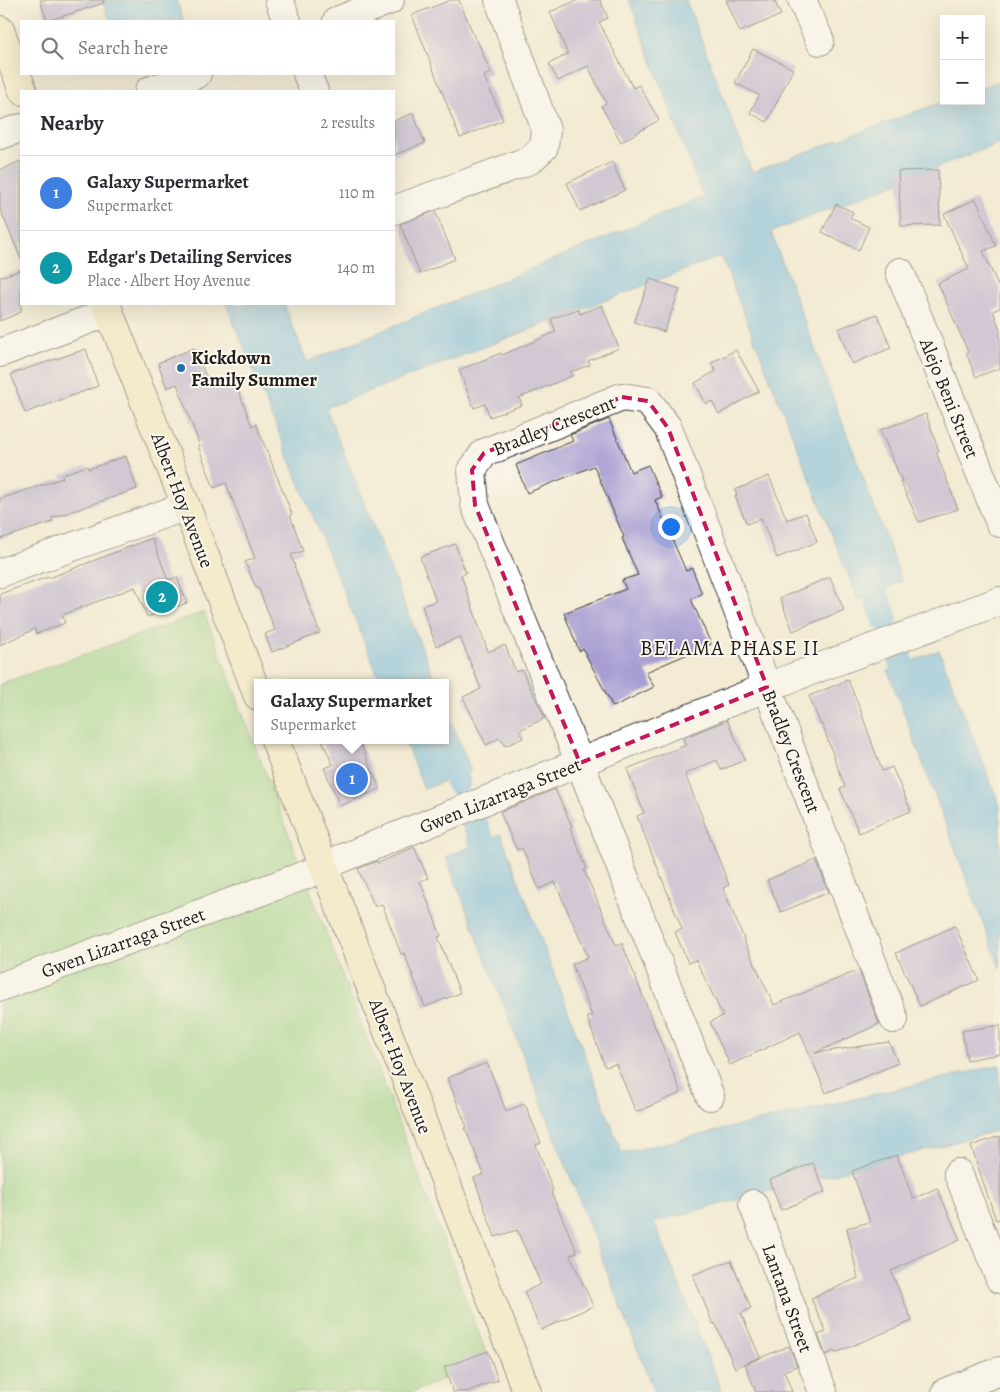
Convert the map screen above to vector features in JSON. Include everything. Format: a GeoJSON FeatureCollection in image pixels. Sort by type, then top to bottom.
{"type":"FeatureCollection","features":[{"type":"Feature","properties":{"kind":"street"},"geometry":{"type":"LineString","coordinates":[[278,0],[287,20]]}},
{"type":"Feature","properties":{"kind":"street"},"geometry":{"type":"LineString","coordinates":[[340,20],[390,0]]}},
{"type":"Feature","properties":{"kind":"street"},"geometry":{"type":"LineString","coordinates":[[395,210],[530,160],[544,148],[546,130],[499,0]]}},
{"type":"Feature","properties":{"kind":"street"},"geometry":{"type":"LineString","coordinates":[[802,0],[820,41]]}},
{"type":"Feature","properties":{"kind":"street"},"geometry":{"type":"LineString","coordinates":[[0,30],[23,90]]}},
{"type":"Feature","properties":{"kind":"street"},"geometry":{"type":"LineString","coordinates":[[152,90],[194,75]]}},
{"type":"Feature","properties":{"kind":"street"},"geometry":{"type":"LineString","coordinates":[[307,75],[314,90]]}},
{"type":"Feature","properties":{"kind":"street"},"geometry":{"type":"LineString","coordinates":[[0,135],[20,128]]}},
{"type":"Feature","properties":{"kind":"street","name":"Alejo Beni Street"},"geometry":{"type":"LineString","coordinates":[[900,272],[1000,523]]}},
{"type":"Feature","properties":{"kind":"street"},"geometry":{"type":"LineString","coordinates":[[0,352],[107,308]]}},
{"type":"Feature","properties":{"kind":"street","name":"Albert Hoy Avenue"},"geometry":{"type":"LineString","coordinates":[[107,308],[186,506],[254,685]]}},
{"type":"Feature","properties":{"kind":"street","name":"Bradley Crescent"},"geometry":{"type":"LineString","coordinates":[[710,1096],[580,763],[475,505],[472,470],[484,453],[502,445],[622,397],[648,401],[668,428],[894,1019]]}},
{"type":"Feature","properties":{"kind":"street"},"geometry":{"type":"LineString","coordinates":[[0,573],[186,506]]}},
{"type":"Feature","properties":{"kind":"street","name":"Gwen Lizarraga Street"},"geometry":{"type":"LineString","coordinates":[[0,987],[299,877],[767,687],[1000,601]]}},
{"type":"Feature","properties":{"kind":"street","name":"Albert Hoy Avenue"},"geometry":{"type":"LineString","coordinates":[[277,744],[527,1392]]}},
{"type":"Feature","properties":{"kind":"street"},"geometry":{"type":"LineString","coordinates":[[958,1173],[1000,1279]]}},
{"type":"Feature","properties":{"kind":"street","name":"Lantana Street"},"geometry":{"type":"LineString","coordinates":[[754,1204],[823,1392]]}},
{"type":"Feature","properties":{"kind":"street"},"geometry":{"type":"LineString","coordinates":[[946,1392],[1000,1371]]}},
{"type":"Feature","properties":{"kind":"highlighted area"},"geometry":{"type":"Polygon","coordinates":[[[622,397],[648,401],[668,428],[767,687],[580,763],[475,505],[472,470],[484,453],[622,397]]]}},
{"type":"Feature","properties":{"kind":"green space"},"geometry":{"type":"Polygon","coordinates":[[[204,612],[489,1360],[413,1392],[0,1392],[0,684],[204,612]]]}},
{"type":"Feature","properties":{"kind":"water"},"geometry":{"type":"Polygon","coordinates":[[[102,0],[176,0],[184,20],[110,20],[102,0]]]}},
{"type":"Feature","properties":{"kind":"water"},"geometry":{"type":"Polygon","coordinates":[[[629,0],[686,0],[752,172],[940,103],[940,105],[985,105],[985,87],[1000,81],[1000,143],[771,232],[902,581],[858,600],[721,256],[326,408],[434,679],[379,679],[226,305],[284,305],[307,362],[703,197],[629,0]]]}},
{"type":"Feature","properties":{"kind":"water"},"geometry":{"type":"Polygon","coordinates":[[[939,650],[1000,806],[1000,968],[888,671],[939,650]]]}},
{"type":"Feature","properties":{"kind":"water"},"geometry":{"type":"Polygon","coordinates":[[[449,715],[471,771],[424,789],[406,744],[449,744],[449,715]]]}},
{"type":"Feature","properties":{"kind":"water"},"geometry":{"type":"Polygon","coordinates":[[[501,834],[622,1153],[1000,1065],[1000,1130],[654,1222],[722,1392],[654,1392],[446,857],[501,834]]]}},
{"type":"Feature","properties":{"kind":"building"},"geometry":{"type":"Polygon","coordinates":[[[40,0],[103,0],[104,3],[50,20],[47,20],[40,0]]]}},
{"type":"Feature","properties":{"kind":"building"},"geometry":{"type":"Polygon","coordinates":[[[451,0],[459,0],[477,40],[491,73],[484,76],[503,120],[460,138],[412,15],[451,0]]]}},
{"type":"Feature","properties":{"kind":"building"},"geometry":{"type":"Polygon","coordinates":[[[578,0],[600,0],[608,18],[599,22],[633,88],[639,85],[659,120],[621,142],[601,106],[606,103],[588,66],[558,81],[549,64],[568,54],[550,12],[578,0]]]}},
{"type":"Feature","properties":{"kind":"building"},"geometry":{"type":"Polygon","coordinates":[[[726,0],[774,0],[781,15],[740,32],[726,0]]]}},
{"type":"Feature","properties":{"kind":"building"},"geometry":{"type":"Polygon","coordinates":[[[753,49],[793,69],[767,122],[750,113],[759,95],[735,83],[753,49]]]}},
{"type":"Feature","properties":{"kind":"building"},"geometry":{"type":"Polygon","coordinates":[[[413,113],[425,143],[395,155],[395,121],[413,113]]]}},
{"type":"Feature","properties":{"kind":"building"},"geometry":{"type":"Polygon","coordinates":[[[20,161],[20,257],[0,209],[0,170],[20,161]]]}},
{"type":"Feature","properties":{"kind":"building"},"geometry":{"type":"Polygon","coordinates":[[[612,162],[625,190],[580,211],[567,183],[612,162]]]}},
{"type":"Feature","properties":{"kind":"building"},"geometry":{"type":"Polygon","coordinates":[[[938,170],[940,225],[901,226],[898,171],[938,170]]]}},
{"type":"Feature","properties":{"kind":"building"},"geometry":{"type":"Polygon","coordinates":[[[976,199],[996,246],[983,251],[1000,290],[1000,308],[993,311],[1000,329],[1000,368],[976,377],[966,353],[968,352],[938,283],[969,269],[944,214],[976,199]]]}},
{"type":"Feature","properties":{"kind":"building"},"geometry":{"type":"Polygon","coordinates":[[[836,204],[853,212],[850,218],[869,227],[859,250],[822,232],[836,204]]]}},
{"type":"Feature","properties":{"kind":"building"},"geometry":{"type":"Polygon","coordinates":[[[435,211],[455,259],[420,274],[400,224],[435,211]]]}},
{"type":"Feature","properties":{"kind":"building"},"geometry":{"type":"Polygon","coordinates":[[[20,270],[21,312],[0,321],[0,277],[20,270]]]}},
{"type":"Feature","properties":{"kind":"building"},"geometry":{"type":"Polygon","coordinates":[[[650,279],[680,289],[664,332],[634,322],[650,279]]]}},
{"type":"Feature","properties":{"kind":"building"},"geometry":{"type":"Polygon","coordinates":[[[602,305],[619,348],[588,361],[590,365],[570,372],[572,376],[519,398],[522,405],[490,417],[485,404],[474,408],[459,370],[501,353],[502,355],[556,332],[551,319],[578,309],[580,314],[602,305]]]}},
{"type":"Feature","properties":{"kind":"building"},"geometry":{"type":"Polygon","coordinates":[[[877,314],[891,348],[852,364],[838,329],[877,314]]]}},
{"type":"Feature","properties":{"kind":"building"},"geometry":{"type":"Polygon","coordinates":[[[194,348],[210,386],[233,377],[252,426],[256,424],[292,514],[290,515],[303,551],[291,555],[320,633],[272,652],[265,634],[275,630],[258,587],[256,588],[245,562],[255,558],[226,483],[214,488],[177,384],[167,388],[158,363],[194,348]]]}},
{"type":"Feature","properties":{"kind":"building"},"geometry":{"type":"Polygon","coordinates":[[[86,349],[98,386],[25,413],[11,374],[86,349]]]}},
{"type":"Feature","properties":{"kind":"building"},"geometry":{"type":"Polygon","coordinates":[[[736,350],[759,391],[719,414],[712,401],[706,404],[695,383],[716,371],[711,363],[736,350]]]}},
{"type":"Feature","properties":{"kind":"building"},"geometry":{"type":"Polygon","coordinates":[[[926,414],[939,451],[936,452],[958,509],[919,522],[880,430],[926,414]]]}},
{"type":"Feature","properties":{"kind":"building"},"geometry":{"type":"Polygon","coordinates":[[[609,419],[631,472],[648,465],[662,497],[655,500],[686,571],[692,568],[702,594],[691,599],[711,644],[646,672],[654,687],[613,707],[583,649],[579,651],[564,613],[626,589],[622,580],[638,575],[622,538],[624,537],[594,466],[527,493],[516,465],[573,441],[570,435],[609,419]]]}},
{"type":"Feature","properties":{"kind":"building"},"geometry":{"type":"Polygon","coordinates":[[[126,456],[137,489],[52,518],[53,522],[0,539],[0,499],[63,478],[61,475],[87,466],[88,469],[126,456]]]}},
{"type":"Feature","properties":{"kind":"building"},"geometry":{"type":"Polygon","coordinates":[[[769,476],[787,520],[806,513],[817,542],[777,558],[761,518],[747,524],[735,496],[737,495],[735,490],[769,476]]]}},
{"type":"Feature","properties":{"kind":"building"},"geometry":{"type":"Polygon","coordinates":[[[152,538],[168,580],[177,577],[187,603],[147,617],[135,587],[62,615],[65,623],[36,634],[35,629],[0,645],[0,594],[49,578],[152,538]]]}},
{"type":"Feature","properties":{"kind":"building"},"geometry":{"type":"Polygon","coordinates":[[[455,544],[466,573],[461,575],[488,652],[505,645],[516,672],[522,670],[545,718],[520,730],[523,738],[505,746],[500,738],[486,745],[463,697],[481,689],[460,637],[436,646],[422,606],[436,601],[420,557],[455,544]]]}},
{"type":"Feature","properties":{"kind":"building"},"geometry":{"type":"Polygon","coordinates":[[[830,577],[844,610],[793,631],[780,598],[830,577]]]}},
{"type":"Feature","properties":{"kind":"building"},"geometry":{"type":"Polygon","coordinates":[[[848,680],[882,771],[892,767],[911,811],[859,833],[840,789],[845,787],[822,724],[809,696],[848,680]]]}},
{"type":"Feature","properties":{"kind":"building"},"geometry":{"type":"Polygon","coordinates":[[[727,720],[745,760],[721,770],[717,760],[685,774],[729,885],[723,888],[743,939],[774,1005],[859,970],[879,1024],[815,1053],[889,1042],[898,1063],[826,1093],[800,1032],[730,1065],[710,1022],[723,1016],[696,960],[688,963],[675,932],[682,929],[637,816],[644,813],[627,769],[686,745],[683,738],[727,720]]]}},
{"type":"Feature","properties":{"kind":"building"},"geometry":{"type":"Polygon","coordinates":[[[324,744],[361,744],[380,789],[340,806],[324,768],[333,765],[324,744]]]}},
{"type":"Feature","properties":{"kind":"building"},"geometry":{"type":"Polygon","coordinates":[[[555,789],[572,826],[570,827],[587,869],[584,870],[616,945],[622,943],[681,1093],[636,1112],[616,1064],[605,1067],[587,1017],[592,1016],[572,964],[588,957],[555,882],[539,889],[522,848],[517,850],[500,812],[555,789]]]}},
{"type":"Feature","properties":{"kind":"building"},"geometry":{"type":"Polygon","coordinates":[[[414,847],[428,878],[420,881],[441,936],[438,937],[460,993],[425,1007],[404,953],[401,954],[382,904],[375,907],[358,869],[377,861],[378,863],[414,847]]]}},
{"type":"Feature","properties":{"kind":"building"},"geometry":{"type":"Polygon","coordinates":[[[816,860],[829,892],[781,912],[767,880],[816,860]]]}},
{"type":"Feature","properties":{"kind":"building"},"geometry":{"type":"Polygon","coordinates":[[[955,926],[979,980],[920,1006],[896,953],[955,926]]]}},
{"type":"Feature","properties":{"kind":"building"},"geometry":{"type":"Polygon","coordinates":[[[1000,1025],[1000,1054],[967,1060],[962,1031],[1000,1025]]]}},
{"type":"Feature","properties":{"kind":"building"},"geometry":{"type":"Polygon","coordinates":[[[487,1063],[506,1111],[525,1104],[541,1143],[536,1145],[553,1191],[551,1192],[577,1252],[570,1255],[593,1306],[541,1330],[524,1292],[541,1284],[517,1230],[495,1237],[474,1178],[484,1174],[447,1078],[487,1063]]]}},
{"type":"Feature","properties":{"kind":"building"},"geometry":{"type":"Polygon","coordinates":[[[1000,1136],[1000,1219],[996,1220],[971,1146],[1000,1136]]]}},
{"type":"Feature","properties":{"kind":"building"},"geometry":{"type":"Polygon","coordinates":[[[897,1155],[913,1199],[937,1188],[960,1240],[891,1271],[912,1321],[826,1355],[818,1335],[826,1332],[811,1298],[858,1278],[847,1228],[870,1222],[852,1171],[897,1155]]]}},
{"type":"Feature","properties":{"kind":"building"},"geometry":{"type":"Polygon","coordinates":[[[813,1163],[825,1192],[781,1210],[769,1180],[813,1163]]]}},
{"type":"Feature","properties":{"kind":"building"},"geometry":{"type":"Polygon","coordinates":[[[731,1260],[751,1308],[741,1313],[760,1357],[735,1368],[715,1323],[713,1324],[693,1275],[731,1260]]]}},
{"type":"Feature","properties":{"kind":"building"},"geometry":{"type":"Polygon","coordinates":[[[789,1346],[797,1366],[784,1371],[792,1392],[756,1392],[745,1364],[789,1346]]]}},
{"type":"Feature","properties":{"kind":"building"},"geometry":{"type":"Polygon","coordinates":[[[488,1351],[498,1380],[466,1392],[453,1392],[444,1367],[488,1351]]]}},
{"type":"Feature","properties":{"kind":"waterway"},"geometry":{"type":"LineString","coordinates":[[862,559],[885,619]]}},
{"type":"Feature","properties":{"kind":"waterway"},"geometry":{"type":"LineString","coordinates":[[896,648],[915,697]]}},
{"type":"Feature","properties":{"kind":"waterway"},"geometry":{"type":"LineString","coordinates":[[443,744],[458,782]]}},
{"type":"Feature","properties":{"kind":"waterway"},"geometry":{"type":"LineString","coordinates":[[473,819],[495,875]]}},
{"type":"Feature","properties":{"kind":"place","name":"Kickdown Family Summer"},"geometry":{"type":"Point","coordinates":[181,368]}},
{"type":"Feature","properties":{"kind":"place","name":"Edgar's Detailing Services"},"geometry":{"type":"Point","coordinates":[162,597]}},
{"type":"Feature","properties":{"kind":"place","name":"Galaxy Supermarket"},"geometry":{"type":"Point","coordinates":[352,779]}},
{"type":"Feature","properties":{"kind":"district","name":"BELAMA PHASE II"},"geometry":{"type":"Point","coordinates":[730,648]}}]}
